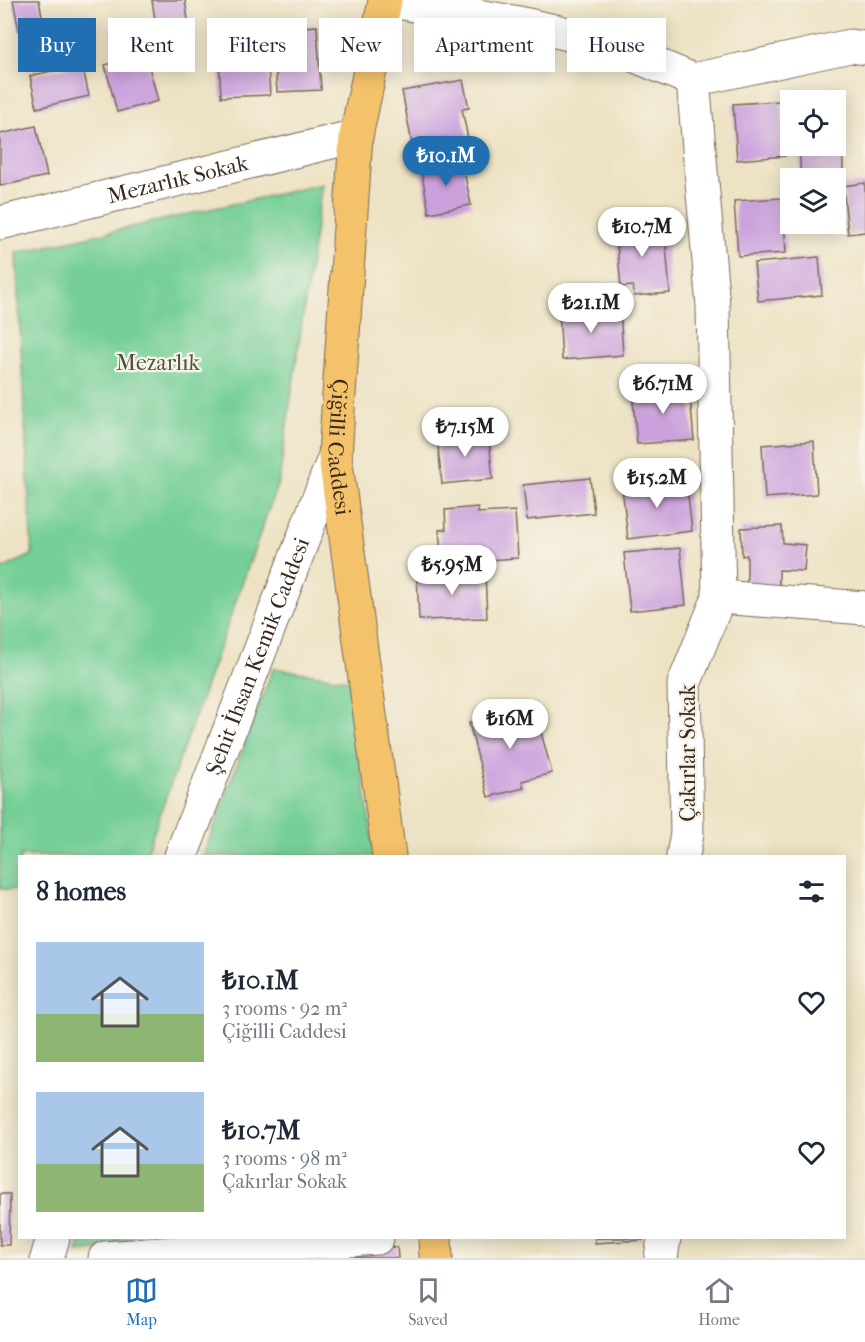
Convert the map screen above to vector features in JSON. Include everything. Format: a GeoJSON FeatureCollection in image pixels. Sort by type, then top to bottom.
{"type":"FeatureCollection","features":[{"type":"Feature","properties":{"kind":"main road","name":"Çiğilli Caddesi"},"geometry":{"type":"LineString","coordinates":[[385,1],[356,136],[335,456],[389,855]]}},
{"type":"Feature","properties":{"kind":"main road"},"geometry":{"type":"LineString","coordinates":[[435,1239],[436,1258]]}},
{"type":"Feature","properties":{"kind":"street"},"geometry":{"type":"LineString","coordinates":[[385,1],[519,22],[600,41],[693,80],[850,46],[865,48]]}},
{"type":"Feature","properties":{"kind":"street","name":"Çakırlar Sokak"},"geometry":{"type":"LineString","coordinates":[[683,855],[687,833],[684,684],[719,597],[713,306],[693,80]]}},
{"type":"Feature","properties":{"kind":"street","name":"Mezarlık Sokak"},"geometry":{"type":"LineString","coordinates":[[0,223],[356,136]]}},
{"type":"Feature","properties":{"kind":"street","name":"Şehit İhsan Kemik Caddesi"},"geometry":{"type":"LineString","coordinates":[[181,855],[335,456]]}},
{"type":"Feature","properties":{"kind":"street"},"geometry":{"type":"LineString","coordinates":[[719,597],[865,608]]}},
{"type":"Feature","properties":{"kind":"street"},"geometry":{"type":"LineString","coordinates":[[47,1258],[53,1239]]}},
{"type":"Feature","properties":{"kind":"street"},"geometry":{"type":"LineString","coordinates":[[105,1258],[363,1239]]}},
{"type":"Feature","properties":{"kind":"street"},"geometry":{"type":"LineString","coordinates":[[661,1258],[664,1239]]}},
{"type":"Feature","properties":{"kind":"green space","name":"Mezarlık"},"geometry":{"type":"Polygon","coordinates":[[[322,184],[279,480],[145,855],[18,855],[18,890],[0,889],[0,570],[32,555],[16,253],[322,184]]]}},
{"type":"Feature","properties":{"kind":"green space"},"geometry":{"type":"Polygon","coordinates":[[[273,668],[349,680],[375,855],[203,855],[273,668]]]}},
{"type":"Feature","properties":{"kind":"green space"},"geometry":{"type":"Polygon","coordinates":[[[81,1239],[204,1239],[77,1252],[81,1239]]]}},
{"type":"Feature","properties":{"kind":"building"},"geometry":{"type":"Polygon","coordinates":[[[13,0],[39,0],[42,18],[18,18],[18,26],[13,0]]]}},
{"type":"Feature","properties":{"kind":"building"},"geometry":{"type":"Polygon","coordinates":[[[152,0],[185,0],[188,18],[155,18],[152,0]]]}},
{"type":"Feature","properties":{"kind":"building"},"geometry":{"type":"Polygon","coordinates":[[[317,26],[321,90],[277,92],[276,72],[307,72],[307,27],[317,26]]]}},
{"type":"Feature","properties":{"kind":"building"},"geometry":{"type":"Polygon","coordinates":[[[108,64],[108,72],[150,72],[158,101],[117,112],[105,65],[108,64]]]}},
{"type":"Feature","properties":{"kind":"building"},"geometry":{"type":"Polygon","coordinates":[[[47,72],[84,72],[89,96],[37,108],[30,76],[47,72]]]}},
{"type":"Feature","properties":{"kind":"building"},"geometry":{"type":"Polygon","coordinates":[[[220,72],[268,72],[270,95],[221,97],[220,72]]]}},
{"type":"Feature","properties":{"kind":"building"},"geometry":{"type":"Polygon","coordinates":[[[463,80],[469,108],[462,109],[468,139],[413,149],[402,91],[463,80]]]}},
{"type":"Feature","properties":{"kind":"building"},"geometry":{"type":"Polygon","coordinates":[[[780,101],[780,156],[785,156],[737,160],[733,104],[780,101]]]}},
{"type":"Feature","properties":{"kind":"building"},"geometry":{"type":"Polygon","coordinates":[[[36,126],[47,176],[0,186],[0,134],[36,126]]]}},
{"type":"Feature","properties":{"kind":"building"},"geometry":{"type":"Polygon","coordinates":[[[800,156],[843,156],[843,168],[800,168],[800,156]]]}},
{"type":"Feature","properties":{"kind":"building"},"geometry":{"type":"Polygon","coordinates":[[[462,161],[471,205],[429,213],[421,169],[462,161]]]}},
{"type":"Feature","properties":{"kind":"building"},"geometry":{"type":"Polygon","coordinates":[[[865,183],[865,232],[848,234],[846,186],[865,183]]]}},
{"type":"Feature","properties":{"kind":"building"},"geometry":{"type":"Polygon","coordinates":[[[780,198],[780,234],[785,234],[786,253],[738,256],[734,201],[780,198]]]}},
{"type":"Feature","properties":{"kind":"building"},"geometry":{"type":"Polygon","coordinates":[[[653,219],[655,234],[665,233],[670,293],[634,296],[633,286],[621,287],[615,222],[653,219]]]}},
{"type":"Feature","properties":{"kind":"building"},"geometry":{"type":"Polygon","coordinates":[[[819,257],[822,295],[758,301],[754,263],[819,257]]]}},
{"type":"Feature","properties":{"kind":"building"},"geometry":{"type":"Polygon","coordinates":[[[620,308],[623,355],[562,360],[559,312],[620,308]]]}},
{"type":"Feature","properties":{"kind":"building"},"geometry":{"type":"Polygon","coordinates":[[[689,386],[694,440],[637,444],[632,390],[689,386]]]}},
{"type":"Feature","properties":{"kind":"building"},"geometry":{"type":"Polygon","coordinates":[[[488,432],[493,479],[442,484],[437,437],[488,432]]]}},
{"type":"Feature","properties":{"kind":"building"},"geometry":{"type":"Polygon","coordinates":[[[814,441],[817,494],[765,498],[762,445],[814,441]]]}},
{"type":"Feature","properties":{"kind":"building"},"geometry":{"type":"Polygon","coordinates":[[[590,478],[594,513],[527,520],[523,485],[590,478]]]}},
{"type":"Feature","properties":{"kind":"building"},"geometry":{"type":"Polygon","coordinates":[[[686,480],[692,531],[628,539],[622,487],[686,480]]]}},
{"type":"Feature","properties":{"kind":"building"},"geometry":{"type":"Polygon","coordinates":[[[478,507],[478,513],[515,511],[518,558],[442,563],[439,530],[446,529],[445,510],[478,507]]]}},
{"type":"Feature","properties":{"kind":"building"},"geometry":{"type":"Polygon","coordinates":[[[782,526],[783,543],[806,545],[804,571],[779,570],[779,597],[747,596],[747,555],[742,556],[741,528],[782,526]]]}},
{"type":"Feature","properties":{"kind":"building"},"geometry":{"type":"Polygon","coordinates":[[[680,548],[686,605],[630,611],[624,553],[680,548]]]}},
{"type":"Feature","properties":{"kind":"building"},"geometry":{"type":"Polygon","coordinates":[[[485,573],[487,618],[419,620],[417,575],[485,573]]]}},
{"type":"Feature","properties":{"kind":"building"},"geometry":{"type":"Polygon","coordinates":[[[534,706],[552,773],[522,781],[524,788],[488,797],[469,723],[534,706]]]}},
{"type":"Feature","properties":{"kind":"building"},"geometry":{"type":"Polygon","coordinates":[[[0,1194],[10,1194],[9,1245],[0,1245],[0,1194]]]}},
{"type":"Feature","properties":{"kind":"building"},"geometry":{"type":"Polygon","coordinates":[[[595,1239],[643,1239],[643,1240],[595,1243],[595,1239]]]}},
{"type":"Feature","properties":{"kind":"building"},"geometry":{"type":"Polygon","coordinates":[[[397,1247],[398,1258],[336,1258],[335,1251],[397,1247]]]}}]}
